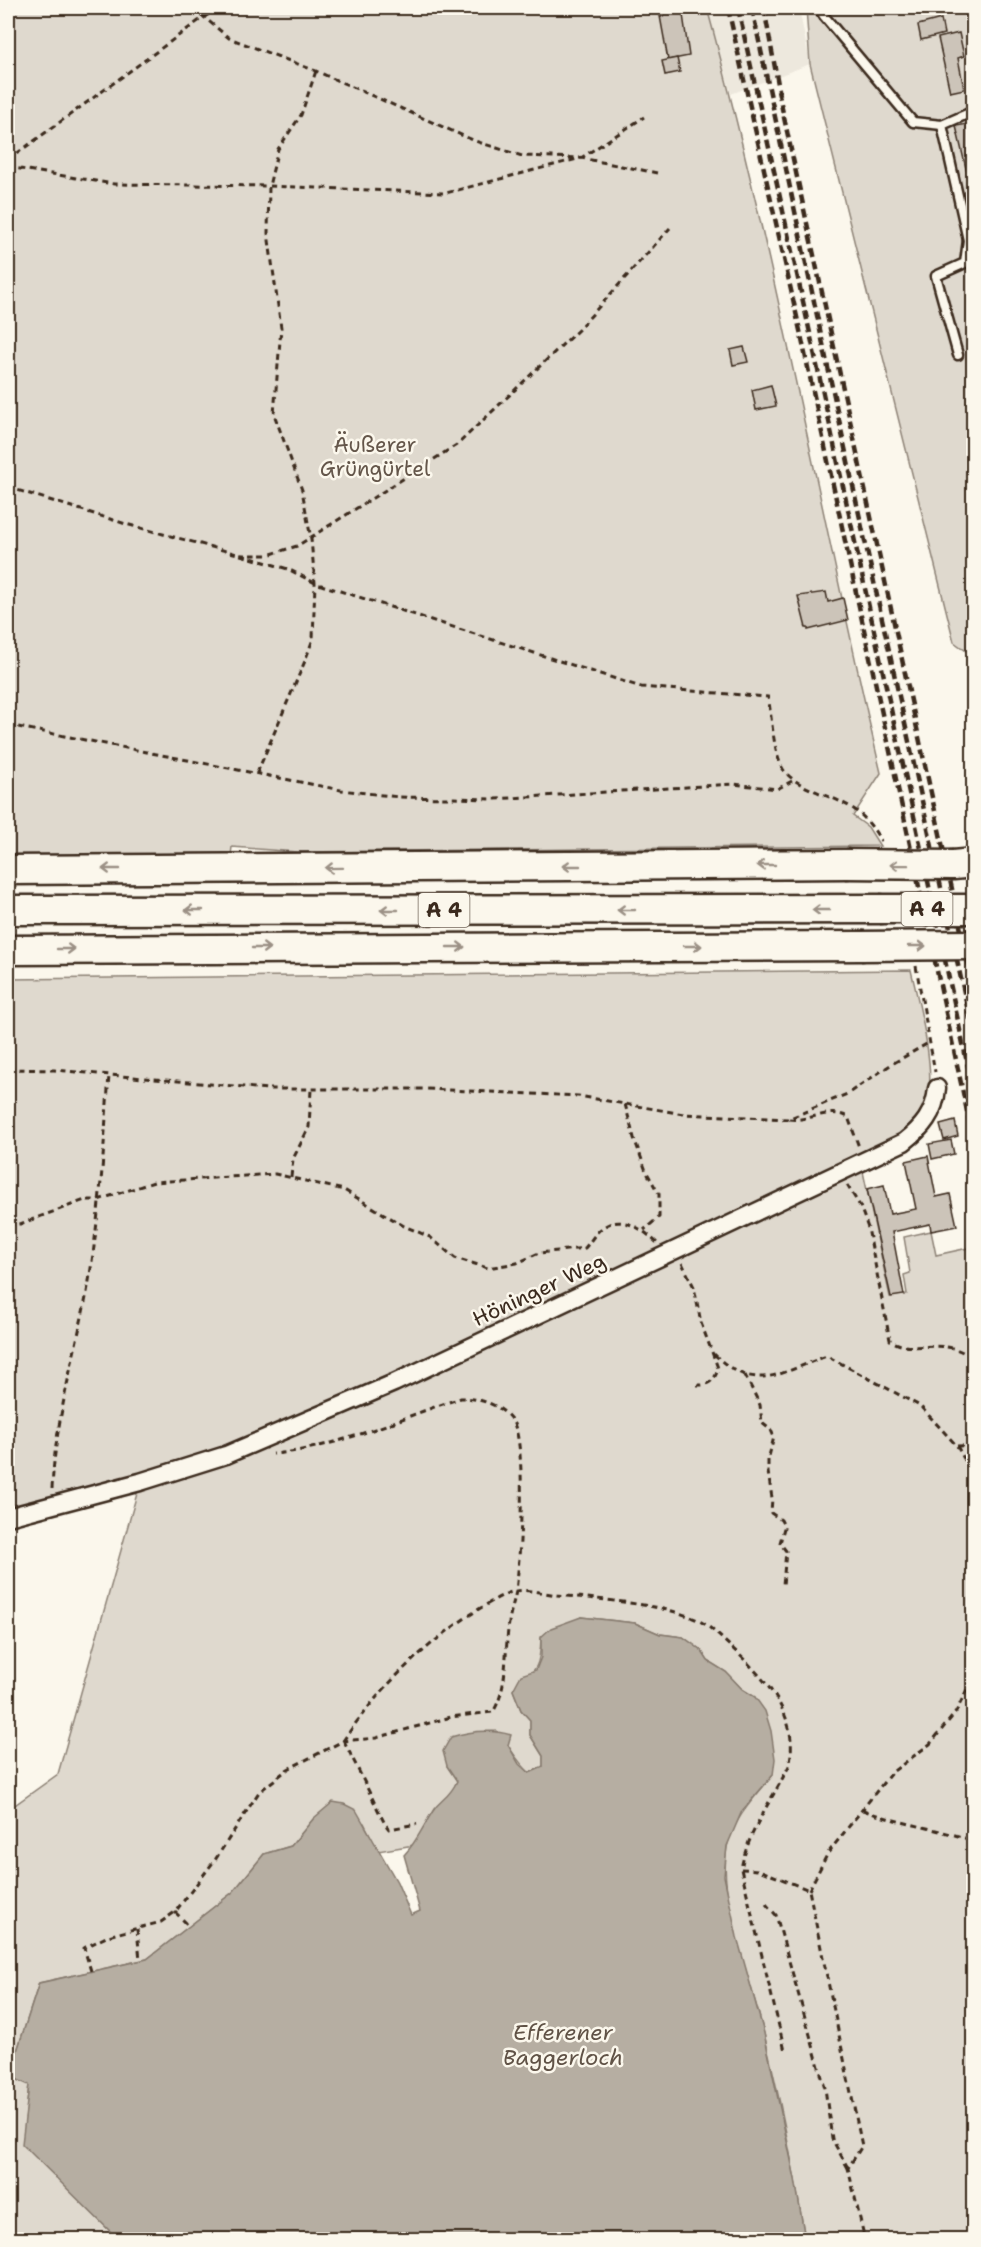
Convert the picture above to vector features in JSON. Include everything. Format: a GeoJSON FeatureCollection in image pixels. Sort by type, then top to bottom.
{"type":"FeatureCollection","features":[{"type":"Feature","properties":{"kind":"highway"},"geometry":{"type":"LineString","coordinates":[[8,870],[967,864]]}},
{"type":"Feature","properties":{"kind":"highway"},"geometry":{"type":"LineString","coordinates":[[8,902],[295,868]]}},
{"type":"Feature","properties":{"kind":"highway","name":"A 4"},"geometry":{"type":"LineString","coordinates":[[8,910],[974,909]]}},
{"type":"Feature","properties":{"kind":"highway","name":"A 4"},"geometry":{"type":"LineString","coordinates":[[8,950],[974,945]]}},
{"type":"Feature","properties":{"kind":"street","name":"Höninger Weg"},"geometry":{"type":"LineString","coordinates":[[8,1516],[140,1482],[226,1455],[394,1383],[866,1162],[904,1142],[916,1133],[931,1112],[937,1089]]}},
{"type":"Feature","properties":{"kind":"lane"},"geometry":{"type":"LineString","coordinates":[[819,8],[913,122],[942,125],[974,111]]}},
{"type":"Feature","properties":{"kind":"lane"},"geometry":{"type":"LineString","coordinates":[[942,125],[971,240],[965,263],[936,276],[958,356]]}},
{"type":"Feature","properties":{"kind":"path"},"geometry":{"type":"LineString","coordinates":[[193,8],[229,38],[316,71],[475,141],[522,156],[581,158],[657,173]]}},
{"type":"Feature","properties":{"kind":"path"},"geometry":{"type":"LineString","coordinates":[[202,8],[204,17]]}},
{"type":"Feature","properties":{"kind":"path"},"geometry":{"type":"LineString","coordinates":[[8,160],[204,17],[220,8]]}},
{"type":"Feature","properties":{"kind":"path"},"geometry":{"type":"LineString","coordinates":[[257,773],[305,661],[312,639],[315,583],[311,539],[302,490],[274,414],[281,328],[268,233],[269,186],[278,149],[301,116],[316,71]]}},
{"type":"Feature","properties":{"kind":"path"},"geometry":{"type":"LineString","coordinates":[[8,167],[114,184],[269,186],[446,193],[581,158],[644,117]]}},
{"type":"Feature","properties":{"kind":"path"},"geometry":{"type":"LineString","coordinates":[[241,555],[268,555],[311,539],[458,444],[579,329],[670,228]]}},
{"type":"Feature","properties":{"kind":"path"},"geometry":{"type":"LineString","coordinates":[[8,489],[288,569],[315,583],[641,687],[768,697],[779,760],[784,771],[794,780],[854,809],[873,826],[884,847]]}},
{"type":"Feature","properties":{"kind":"path"},"geometry":{"type":"LineString","coordinates":[[8,725],[341,790],[399,796],[495,799],[734,784],[777,789],[794,780]]}},
{"type":"Feature","properties":{"kind":"path"},"geometry":{"type":"LineString","coordinates":[[916,969],[937,1089]]}},
{"type":"Feature","properties":{"kind":"path"},"geometry":{"type":"LineString","coordinates":[[788,1119],[847,1094],[930,1042]]}},
{"type":"Feature","properties":{"kind":"path"},"geometry":{"type":"LineString","coordinates":[[8,1069],[267,1089],[426,1089],[578,1096],[684,1114],[796,1120],[824,1114],[842,1114],[848,1117],[866,1162]]}},
{"type":"Feature","properties":{"kind":"path"},"geometry":{"type":"LineString","coordinates":[[51,1505],[55,1447],[89,1280],[103,1167],[109,1075]]}},
{"type":"Feature","properties":{"kind":"path"},"geometry":{"type":"LineString","coordinates":[[291,1178],[293,1159],[309,1127],[311,1089]]}},
{"type":"Feature","properties":{"kind":"path"},"geometry":{"type":"LineString","coordinates":[[625,1104],[646,1171],[659,1194],[659,1217],[644,1230]]}},
{"type":"Feature","properties":{"kind":"path"},"geometry":{"type":"LineString","coordinates":[[8,1225],[20,1224],[85,1200],[98,1200],[154,1182],[275,1174],[344,1190],[404,1226],[430,1237],[455,1258],[488,1268],[517,1263],[539,1253],[585,1248],[603,1226],[617,1221],[644,1230],[671,1253],[694,1287],[701,1323],[718,1368],[717,1375],[712,1382],[704,1386],[697,1385]]}},
{"type":"Feature","properties":{"kind":"path"},"geometry":{"type":"LineString","coordinates":[[839,1174],[860,1206],[868,1228],[891,1340],[899,1346],[947,1346],[964,1352],[974,1360]]}},
{"type":"Feature","properties":{"kind":"path"},"geometry":{"type":"LineString","coordinates":[[714,1354],[730,1368],[745,1375],[764,1378],[777,1376],[787,1370],[827,1356],[920,1406],[957,1446],[974,1482]]}},
{"type":"Feature","properties":{"kind":"path"},"geometry":{"type":"LineString","coordinates":[[745,1375],[760,1405],[762,1423],[771,1430],[774,1437],[768,1460],[772,1498],[771,1513],[781,1520],[784,1528],[780,1543],[786,1551],[783,1585]]}},
{"type":"Feature","properties":{"kind":"path"},"geometry":{"type":"LineString","coordinates":[[91,1971],[84,1948],[108,1936],[161,1922],[175,1912],[195,1889],[259,1792],[288,1768],[343,1741],[376,1738],[451,1717],[493,1712],[498,1704],[505,1676],[509,1623],[516,1591],[521,1517],[519,1443],[513,1422],[506,1412],[474,1398],[461,1398],[341,1442],[294,1452],[266,1455]]}},
{"type":"Feature","properties":{"kind":"path"},"geometry":{"type":"LineString","coordinates":[[957,1446],[974,1445]]}},
{"type":"Feature","properties":{"kind":"path"},"geometry":{"type":"LineString","coordinates":[[343,1741],[361,1715],[400,1672],[462,1620],[499,1598],[516,1591],[606,1600],[690,1617],[704,1623],[759,1673],[773,1690],[791,1738],[792,1756],[789,1766],[750,1838],[741,1869],[785,2051]]}},
{"type":"Feature","properties":{"kind":"path"},"geometry":{"type":"LineString","coordinates":[[848,2168],[862,2146],[809,1890],[828,1853],[891,1773],[930,1744],[956,1712],[974,1675]]}},
{"type":"Feature","properties":{"kind":"path"},"geometry":{"type":"LineString","coordinates":[[343,1741],[389,1829],[417,1824]]}},
{"type":"Feature","properties":{"kind":"path"},"geometry":{"type":"LineString","coordinates":[[862,1810],[881,1817],[934,1828],[974,1841]]}},
{"type":"Feature","properties":{"kind":"path"},"geometry":{"type":"LineString","coordinates":[[741,1869],[759,1870],[809,1890]]}},
{"type":"Feature","properties":{"kind":"path"},"geometry":{"type":"LineString","coordinates":[[766,1904],[776,1915],[825,2088],[832,2139],[848,2168],[865,2240]]}},
{"type":"Feature","properties":{"kind":"path"},"geometry":{"type":"LineString","coordinates":[[175,1912],[189,1926]]}},
{"type":"Feature","properties":{"kind":"path"},"geometry":{"type":"LineString","coordinates":[[137,1929],[140,1960]]}},
{"type":"Feature","properties":{"kind":"path"},"geometry":{"type":"LineString","coordinates":[[8,2237],[13,2240]]}},
{"type":"Feature","properties":{"kind":"shaded area"},"geometry":{"type":"Polygon","coordinates":[[[707,8],[799,8],[810,64],[731,94],[707,8]]]}},
{"type":"Feature","properties":{"kind":"green space","name":"Äußerer Grüngürtel"},"geometry":{"type":"Polygon","coordinates":[[[8,8],[707,8],[777,294],[881,773],[853,816],[868,827],[880,846],[298,852],[232,847],[231,855],[8,857],[8,8]]]}},
{"type":"Feature","properties":{"kind":"green space"},"geometry":{"type":"Polygon","coordinates":[[[806,8],[973,8],[973,656],[954,642],[810,64],[806,8]]]}},
{"type":"Feature","properties":{"kind":"green space"},"geometry":{"type":"Polygon","coordinates":[[[911,970],[926,1037],[930,1074],[926,1103],[901,1136],[491,1331],[268,1430],[224,1447],[133,1475],[8,1510],[8,979],[911,970]]]}},
{"type":"Feature","properties":{"kind":"green space"},"geometry":{"type":"Polygon","coordinates":[[[862,1167],[890,1297],[907,1294],[904,1275],[910,1273],[904,1237],[931,1231],[936,1255],[973,1247],[973,2239],[805,2239],[776,2085],[759,2013],[737,1940],[727,1891],[725,1868],[730,1837],[746,1809],[773,1775],[755,1697],[742,1689],[726,1672],[708,1661],[701,1650],[683,1637],[660,1634],[635,1623],[581,1617],[541,1638],[538,1663],[527,1678],[513,1690],[521,1710],[530,1720],[530,1735],[543,1756],[543,1766],[530,1773],[497,1731],[483,1732],[447,1766],[457,1781],[452,1793],[434,1809],[414,1845],[378,1851],[364,1823],[314,1818],[291,1846],[264,1854],[233,1892],[147,1959],[39,1983],[9,2076],[29,2084],[23,2143],[118,2239],[8,2239],[8,1810],[58,1774],[138,1490],[862,1167]]]}},
{"type":"Feature","properties":{"kind":"water","name":"Efferener Baggerloch"},"geometry":{"type":"Polygon","coordinates":[[[581,1617],[635,1623],[660,1634],[683,1637],[701,1650],[708,1661],[726,1672],[742,1689],[755,1697],[765,1711],[775,1759],[773,1775],[742,1811],[727,1846],[724,1876],[737,1937],[764,2033],[795,2179],[805,2239],[118,2239],[22,2144],[29,2085],[9,2076],[39,1983],[147,1959],[233,1892],[264,1854],[291,1846],[314,1818],[333,1802],[356,1810],[397,1882],[411,1915],[420,1911],[404,1855],[436,1807],[457,1781],[447,1766],[443,1751],[451,1737],[466,1733],[504,1733],[511,1735],[508,1745],[519,1764],[529,1773],[543,1767],[543,1756],[530,1735],[530,1720],[521,1710],[513,1690],[521,1675],[536,1670],[541,1657],[541,1637],[551,1628],[581,1617]]]}},
{"type":"Feature","properties":{"kind":"building"},"geometry":{"type":"Polygon","coordinates":[[[662,8],[682,8],[689,56],[668,60],[660,16],[663,16],[662,8]]]}},
{"type":"Feature","properties":{"kind":"building"},"geometry":{"type":"Polygon","coordinates":[[[941,19],[944,34],[921,40],[918,25],[941,19]]]}},
{"type":"Feature","properties":{"kind":"building"},"geometry":{"type":"Polygon","coordinates":[[[959,33],[964,56],[958,58],[964,89],[950,92],[938,38],[959,33]]]}},
{"type":"Feature","properties":{"kind":"building"},"geometry":{"type":"Polygon","coordinates":[[[677,58],[680,72],[665,75],[662,61],[677,58]]]}},
{"type":"Feature","properties":{"kind":"building"},"geometry":{"type":"Polygon","coordinates":[[[974,123],[974,176],[968,177],[956,126],[974,123]]]}},
{"type":"Feature","properties":{"kind":"building"},"geometry":{"type":"Polygon","coordinates":[[[744,347],[748,362],[733,365],[730,350],[744,347]]]}},
{"type":"Feature","properties":{"kind":"building"},"geometry":{"type":"Polygon","coordinates":[[[771,385],[776,406],[756,410],[752,390],[771,385]]]}},
{"type":"Feature","properties":{"kind":"building"},"geometry":{"type":"Polygon","coordinates":[[[826,592],[828,602],[843,598],[848,620],[808,630],[798,596],[826,592]]]}},
{"type":"Feature","properties":{"kind":"building"},"geometry":{"type":"Polygon","coordinates":[[[955,1121],[958,1136],[944,1140],[940,1125],[955,1121]]]}},
{"type":"Feature","properties":{"kind":"building"},"geometry":{"type":"Polygon","coordinates":[[[951,1140],[954,1154],[932,1159],[929,1144],[951,1140]]]}},
{"type":"Feature","properties":{"kind":"building"},"geometry":{"type":"Polygon","coordinates":[[[928,1156],[936,1197],[950,1194],[957,1226],[931,1231],[930,1224],[892,1232],[904,1295],[891,1297],[867,1189],[884,1185],[890,1214],[916,1209],[906,1161],[928,1156]]]}},
{"type":"Feature","properties":{"kind":"railway"},"geometry":{"type":"LineString","coordinates":[[728,8],[801,335],[974,1144]]}},
{"type":"Feature","properties":{"kind":"railway"},"geometry":{"type":"LineString","coordinates":[[738,8],[974,1095]]}},
{"type":"Feature","properties":{"kind":"railway"},"geometry":{"type":"LineString","coordinates":[[752,8],[856,500],[974,1038]]}},
{"type":"Feature","properties":{"kind":"railway"},"geometry":{"type":"LineString","coordinates":[[764,8],[780,95]]}},
{"type":"Feature","properties":{"kind":"railway"},"geometry":{"type":"LineString","coordinates":[[778,90],[974,990]]}}]}
